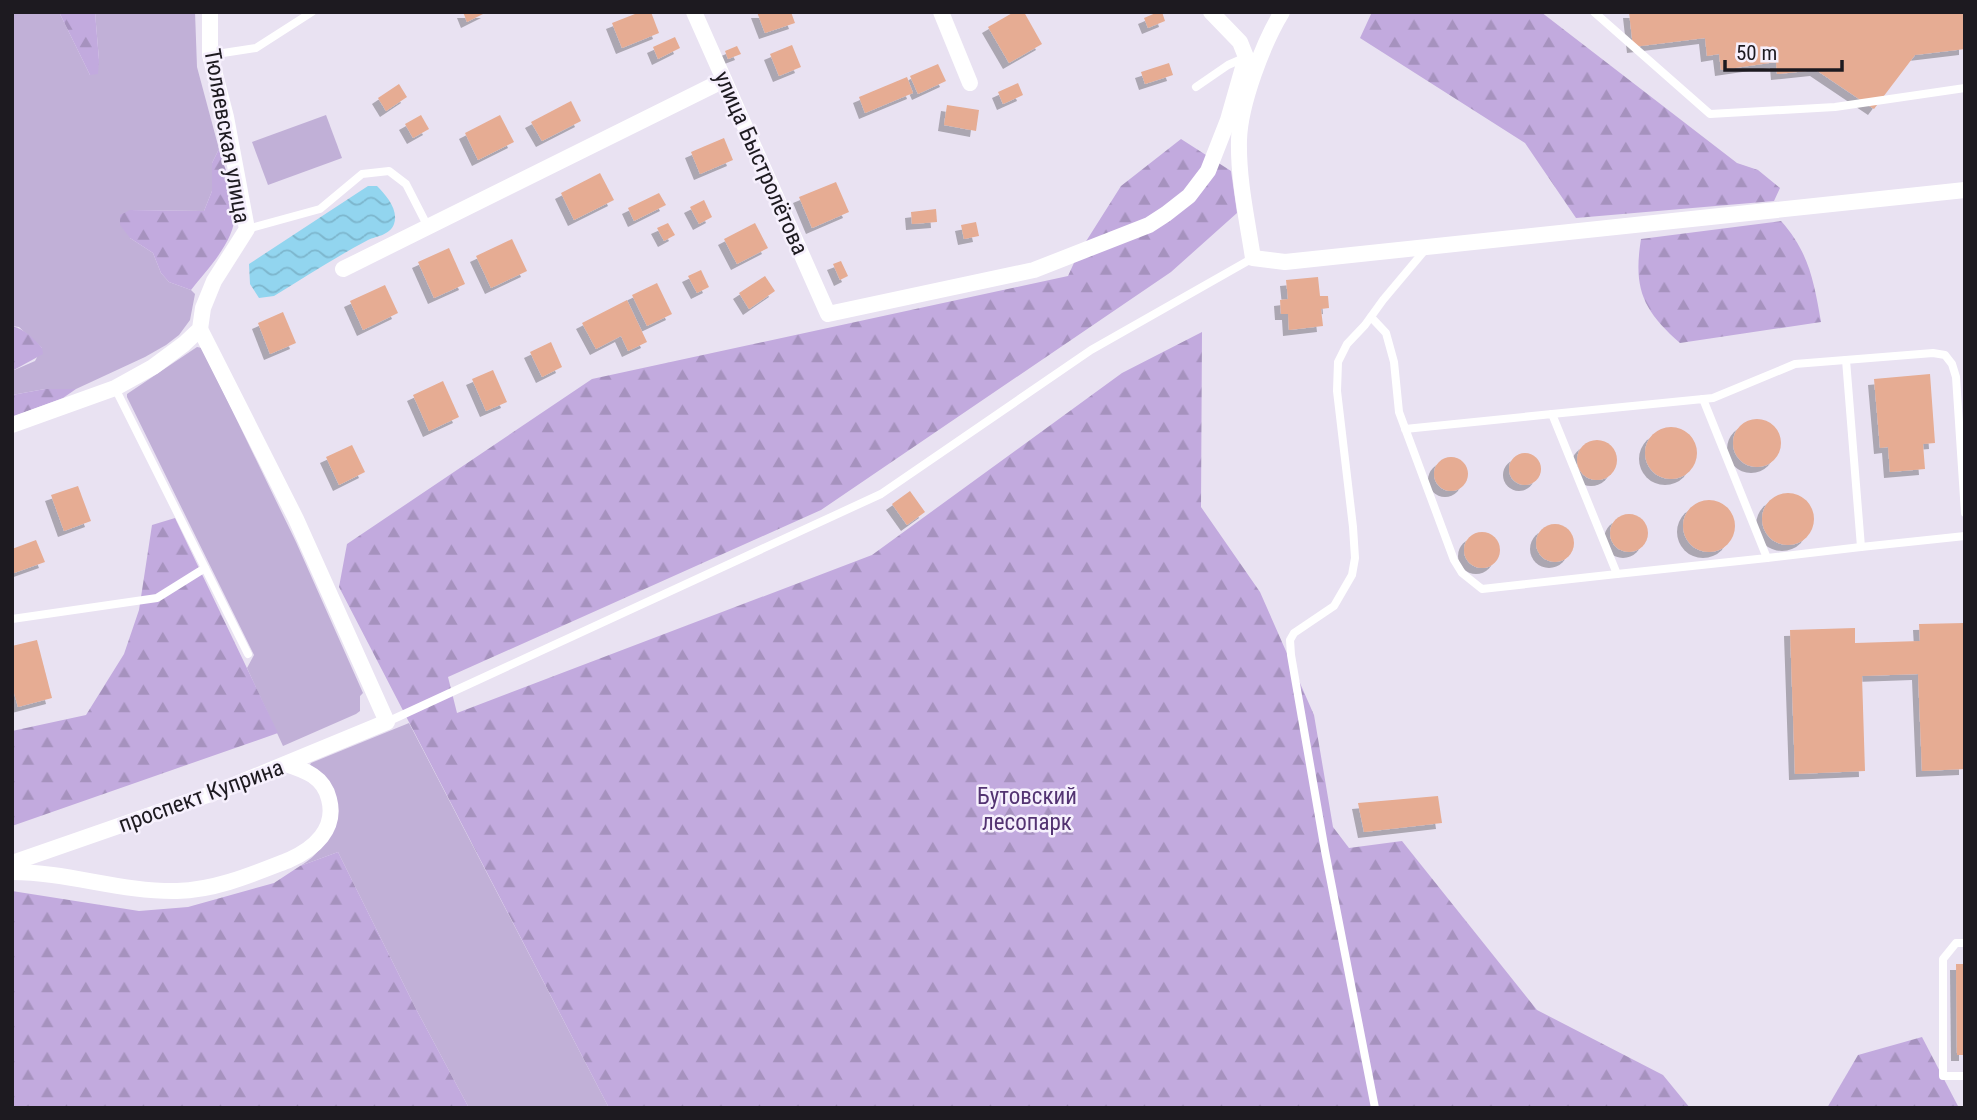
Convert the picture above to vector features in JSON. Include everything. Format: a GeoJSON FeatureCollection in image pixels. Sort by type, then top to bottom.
{"type":"FeatureCollection","features":[{"type":"Feature","properties":{"kind":"street","name":"Тюляевская улица"},"geometry":{"type":"LineString","coordinates":[[200,329],[203,308],[214,281],[247,229],[226,117],[210,55],[210,12]]}},
{"type":"Feature","properties":{"kind":"street","name":"улица Быстролётова"},"geometry":{"type":"LineString","coordinates":[[694,12],[828,314],[1034,270],[1149,225],[1189,196],[1208,171],[1231,110],[1246,57]]}},
{"type":"Feature","properties":{"kind":"street"},"geometry":{"type":"LineString","coordinates":[[941,12],[970,83]]}},
{"type":"Feature","properties":{"kind":"street"},"geometry":{"type":"LineString","coordinates":[[1211,12],[1240,42],[1246,57]]}},
{"type":"Feature","properties":{"kind":"street"},"geometry":{"type":"LineString","coordinates":[[1282,12],[1261,56],[1248,94],[1239,137],[1240,166],[1253,258],[1285,262],[1965,190]]}},
{"type":"Feature","properties":{"kind":"street"},"geometry":{"type":"LineString","coordinates":[[343,269],[724,80]]}},
{"type":"Feature","properties":{"kind":"street"},"geometry":{"type":"LineString","coordinates":[[12,425],[115,388],[153,367],[200,329],[296,519],[387,722]]}},
{"type":"Feature","properties":{"kind":"street","name":"проспект Куприна"},"geometry":{"type":"LineString","coordinates":[[12,863],[222,790],[387,722]]}},
{"type":"Feature","properties":{"kind":"street"},"geometry":{"type":"LineString","coordinates":[[12,872],[43,873],[137,889],[179,891],[213,886],[256,873],[311,849],[329,822],[330,807],[324,786],[309,772],[286,764]]}},
{"type":"Feature","properties":{"kind":"lane"},"geometry":{"type":"LineString","coordinates":[[210,55],[256,48],[312,12]]}},
{"type":"Feature","properties":{"kind":"lane"},"geometry":{"type":"LineString","coordinates":[[1594,12],[1710,114],[1835,107],[1965,88]]}},
{"type":"Feature","properties":{"kind":"lane"},"geometry":{"type":"LineString","coordinates":[[1196,88],[1228,65],[1246,57]]}},
{"type":"Feature","properties":{"kind":"lane"},"geometry":{"type":"LineString","coordinates":[[247,229],[320,209],[362,174],[389,171],[406,184],[428,227]]}},
{"type":"Feature","properties":{"kind":"lane"},"geometry":{"type":"LineString","coordinates":[[1375,1108],[1325,851],[1290,640],[1294,633],[1334,606],[1352,575],[1355,558],[1337,391],[1338,362],[1346,344],[1426,248]]}},
{"type":"Feature","properties":{"kind":"lane"},"geometry":{"type":"LineString","coordinates":[[387,722],[881,494],[1091,350],[1253,258]]}},
{"type":"Feature","properties":{"kind":"lane"},"geometry":{"type":"LineString","coordinates":[[1371,317],[1386,333],[1394,362],[1399,412],[1454,560],[1462,573],[1482,589],[1965,536]]}},
{"type":"Feature","properties":{"kind":"lane"},"geometry":{"type":"LineString","coordinates":[[1405,429],[1713,398],[1795,364],[1933,353],[1945,355],[1949,359],[1956,377],[1965,513]]}},
{"type":"Feature","properties":{"kind":"lane"},"geometry":{"type":"LineString","coordinates":[[1846,360],[1861,547]]}},
{"type":"Feature","properties":{"kind":"lane"},"geometry":{"type":"LineString","coordinates":[[115,388],[248,654]]}},
{"type":"Feature","properties":{"kind":"lane"},"geometry":{"type":"LineString","coordinates":[[1703,399],[1767,558]]}},
{"type":"Feature","properties":{"kind":"lane"},"geometry":{"type":"LineString","coordinates":[[1552,414],[1617,574]]}},
{"type":"Feature","properties":{"kind":"lane"},"geometry":{"type":"LineString","coordinates":[[12,619],[157,598],[205,568]]}},
{"type":"Feature","properties":{"kind":"lane"},"geometry":{"type":"LineString","coordinates":[[1965,943],[1956,943],[1942,959],[1943,1076],[1965,1076]]}},
{"type":"Feature","properties":{"kind":"shaded area"},"geometry":{"type":"Polygon","coordinates":[[[12,12],[59,12],[90,75],[99,60],[95,12],[195,12],[197,67],[219,149],[212,163],[212,191],[204,211],[131,210],[130,238],[153,253],[161,273],[169,282],[195,294],[190,320],[179,335],[145,357],[76,389],[45,389],[12,395],[12,371],[35,361],[42,348],[19,327],[12,326],[12,12]]]}},
{"type":"Feature","properties":{"kind":"shaded area"},"geometry":{"type":"Polygon","coordinates":[[[326,115],[342,158],[268,185],[252,142],[326,115]]]}},
{"type":"Feature","properties":{"kind":"shaded area"},"geometry":{"type":"Polygon","coordinates":[[[197,347],[202,348],[296,542],[363,693],[360,696],[360,711],[356,714],[283,746],[247,668],[254,655],[127,397],[127,394],[197,347]]]}},
{"type":"Feature","properties":{"kind":"shaded area"},"geometry":{"type":"Polygon","coordinates":[[[409,723],[609,1108],[469,1108],[338,852],[300,866],[321,847],[333,820],[309,767],[311,763],[409,723]]]}},
{"type":"Feature","properties":{"kind":"green space"},"geometry":{"type":"Polygon","coordinates":[[[59,12],[95,12],[98,74],[90,75],[59,12]]]}},
{"type":"Feature","properties":{"kind":"green space"},"geometry":{"type":"Polygon","coordinates":[[[1372,12],[1541,12],[1737,163],[1758,170],[1780,188],[1774,201],[1576,218],[1525,143],[1360,38],[1372,12]]]}},
{"type":"Feature","properties":{"kind":"green space","name":"Бутовский лесопарк"},"geometry":{"type":"Polygon","coordinates":[[[1181,139],[1231,171],[1237,213],[1171,272],[821,510],[448,677],[457,713],[872,555],[1122,373],[1202,332],[1201,507],[1260,592],[1314,715],[1333,827],[1349,848],[1402,841],[1537,1010],[1663,1075],[1690,1108],[609,1108],[339,587],[347,544],[592,379],[1068,276],[1078,254],[1121,186],[1181,139]]]}},
{"type":"Feature","properties":{"kind":"green space"},"geometry":{"type":"Polygon","coordinates":[[[219,149],[233,193],[235,220],[227,242],[191,290],[169,282],[161,273],[153,253],[130,238],[120,225],[120,215],[130,210],[204,211],[212,191],[212,163],[219,149]]]}},
{"type":"Feature","properties":{"kind":"green space"},"geometry":{"type":"Polygon","coordinates":[[[1781,221],[1798,244],[1809,268],[1821,322],[1680,343],[1657,320],[1649,309],[1640,285],[1641,239],[1781,221]]]}},
{"type":"Feature","properties":{"kind":"green space"},"geometry":{"type":"Polygon","coordinates":[[[12,326],[32,338],[42,348],[43,354],[12,371],[12,326]]]}},
{"type":"Feature","properties":{"kind":"green space"},"geometry":{"type":"Polygon","coordinates":[[[45,389],[76,389],[63,398],[12,417],[12,395],[45,389]]]}},
{"type":"Feature","properties":{"kind":"green space"},"geometry":{"type":"Polygon","coordinates":[[[175,518],[278,733],[12,826],[12,731],[86,715],[124,654],[139,610],[152,525],[175,518]]]}},
{"type":"Feature","properties":{"kind":"green space"},"geometry":{"type":"Polygon","coordinates":[[[338,852],[469,1108],[12,1108],[12,891],[139,911],[188,907],[274,883],[300,866],[338,852]]]}},
{"type":"Feature","properties":{"kind":"green space"},"geometry":{"type":"Polygon","coordinates":[[[1922,1037],[1959,1108],[1827,1108],[1858,1055],[1922,1037]]]}},
{"type":"Feature","properties":{"kind":"water"},"geometry":{"type":"Polygon","coordinates":[[[368,186],[377,186],[391,203],[395,219],[390,231],[368,240],[274,296],[259,298],[250,284],[249,264],[368,186]]]}},
{"type":"Feature","properties":{"kind":"building"},"geometry":{"type":"Polygon","coordinates":[[[463,12],[487,12],[467,22],[463,12]]]}},
{"type":"Feature","properties":{"kind":"building"},"geometry":{"type":"Polygon","coordinates":[[[640,12],[651,12],[659,33],[622,48],[612,23],[640,12]]]}},
{"type":"Feature","properties":{"kind":"building"},"geometry":{"type":"Polygon","coordinates":[[[757,12],[791,12],[795,23],[765,33],[757,12]]]}},
{"type":"Feature","properties":{"kind":"building"},"geometry":{"type":"Polygon","coordinates":[[[1014,12],[1024,12],[1042,44],[1009,63],[988,27],[1014,12]]]}},
{"type":"Feature","properties":{"kind":"building"},"geometry":{"type":"Polygon","coordinates":[[[1162,12],[1165,21],[1148,28],[1144,18],[1162,12]]]}},
{"type":"Feature","properties":{"kind":"building"},"geometry":{"type":"Polygon","coordinates":[[[1629,12],[1965,12],[1965,49],[1915,55],[1874,109],[1816,70],[1777,74],[1776,62],[1721,70],[1719,54],[1707,56],[1705,38],[1633,47],[1629,12]]]}},
{"type":"Feature","properties":{"kind":"building"},"geometry":{"type":"Polygon","coordinates":[[[675,37],[680,48],[658,59],[653,47],[675,37]]]}},
{"type":"Feature","properties":{"kind":"building"},"geometry":{"type":"Polygon","coordinates":[[[792,45],[801,67],[779,76],[770,54],[792,45]]]}},
{"type":"Feature","properties":{"kind":"building"},"geometry":{"type":"Polygon","coordinates":[[[737,46],[741,54],[728,59],[725,51],[737,46]]]}},
{"type":"Feature","properties":{"kind":"building"},"geometry":{"type":"Polygon","coordinates":[[[1169,63],[1173,75],[1145,84],[1141,72],[1169,63]]]}},
{"type":"Feature","properties":{"kind":"building"},"geometry":{"type":"Polygon","coordinates":[[[938,64],[946,81],[918,94],[910,76],[938,64]]]}},
{"type":"Feature","properties":{"kind":"building"},"geometry":{"type":"Polygon","coordinates":[[[907,77],[913,93],[865,113],[859,97],[907,77]]]}},
{"type":"Feature","properties":{"kind":"building"},"geometry":{"type":"Polygon","coordinates":[[[1018,83],[1023,95],[1003,104],[998,92],[1018,83]]]}},
{"type":"Feature","properties":{"kind":"building"},"geometry":{"type":"Polygon","coordinates":[[[399,84],[407,97],[386,111],[378,98],[399,84]]]}},
{"type":"Feature","properties":{"kind":"building"},"geometry":{"type":"Polygon","coordinates":[[[571,101],[581,121],[542,141],[531,122],[571,101]]]}},
{"type":"Feature","properties":{"kind":"building"},"geometry":{"type":"Polygon","coordinates":[[[947,105],[979,110],[976,131],[944,125],[947,105]]]}},
{"type":"Feature","properties":{"kind":"building"},"geometry":{"type":"Polygon","coordinates":[[[421,115],[429,129],[413,138],[405,124],[421,115]]]}},
{"type":"Feature","properties":{"kind":"building"},"geometry":{"type":"Polygon","coordinates":[[[500,115],[514,142],[478,160],[465,133],[500,115]]]}},
{"type":"Feature","properties":{"kind":"building"},"geometry":{"type":"Polygon","coordinates":[[[724,138],[733,160],[700,174],[691,152],[724,138]]]}},
{"type":"Feature","properties":{"kind":"building"},"geometry":{"type":"Polygon","coordinates":[[[600,173],[614,200],[574,220],[561,193],[600,173]]]}},
{"type":"Feature","properties":{"kind":"building"},"geometry":{"type":"Polygon","coordinates":[[[836,182],[849,212],[812,228],[799,197],[836,182]]]}},
{"type":"Feature","properties":{"kind":"building"},"geometry":{"type":"Polygon","coordinates":[[[659,193],[666,205],[634,221],[628,208],[659,193]]]}},
{"type":"Feature","properties":{"kind":"building"},"geometry":{"type":"Polygon","coordinates":[[[704,200],[712,217],[699,224],[690,207],[704,200]]]}},
{"type":"Feature","properties":{"kind":"building"},"geometry":{"type":"Polygon","coordinates":[[[936,209],[937,222],[912,224],[911,212],[936,209]]]}},
{"type":"Feature","properties":{"kind":"building"},"geometry":{"type":"Polygon","coordinates":[[[976,222],[979,236],[964,239],[961,225],[976,222]]]}},
{"type":"Feature","properties":{"kind":"building"},"geometry":{"type":"Polygon","coordinates":[[[668,223],[675,235],[664,241],[657,228],[668,223]]]}},
{"type":"Feature","properties":{"kind":"building"},"geometry":{"type":"Polygon","coordinates":[[[755,223],[768,248],[737,264],[724,239],[755,223]]]}},
{"type":"Feature","properties":{"kind":"building"},"geometry":{"type":"Polygon","coordinates":[[[512,239],[527,271],[491,288],[476,256],[512,239]]]}},
{"type":"Feature","properties":{"kind":"building"},"geometry":{"type":"Polygon","coordinates":[[[449,248],[465,284],[434,298],[418,262],[449,248]]]}},
{"type":"Feature","properties":{"kind":"building"},"geometry":{"type":"Polygon","coordinates":[[[841,261],[848,276],[840,280],[833,264],[841,261]]]}},
{"type":"Feature","properties":{"kind":"building"},"geometry":{"type":"Polygon","coordinates":[[[701,270],[709,287],[697,293],[688,276],[701,270]]]}},
{"type":"Feature","properties":{"kind":"building"},"geometry":{"type":"Polygon","coordinates":[[[765,276],[775,291],[749,309],[739,293],[765,276]]]}},
{"type":"Feature","properties":{"kind":"building"},"geometry":{"type":"Polygon","coordinates":[[[1318,277],[1320,296],[1328,296],[1329,308],[1321,309],[1323,326],[1289,330],[1288,314],[1281,314],[1280,300],[1288,299],[1286,280],[1318,277]]]}},
{"type":"Feature","properties":{"kind":"building"},"geometry":{"type":"Polygon","coordinates":[[[657,283],[672,314],[647,326],[632,295],[657,283]]]}},
{"type":"Feature","properties":{"kind":"building"},"geometry":{"type":"Polygon","coordinates":[[[385,285],[398,313],[363,330],[350,301],[385,285]]]}},
{"type":"Feature","properties":{"kind":"building"},"geometry":{"type":"Polygon","coordinates":[[[627,300],[647,342],[628,351],[621,336],[596,349],[582,323],[627,300]]]}},
{"type":"Feature","properties":{"kind":"building"},"geometry":{"type":"Polygon","coordinates":[[[283,312],[296,343],[270,354],[258,323],[283,312]]]}},
{"type":"Feature","properties":{"kind":"building"},"geometry":{"type":"Polygon","coordinates":[[[551,342],[562,367],[542,377],[530,352],[551,342]]]}},
{"type":"Feature","properties":{"kind":"building"},"geometry":{"type":"Polygon","coordinates":[[[493,370],[507,402],[486,411],[472,379],[493,370]]]}},
{"type":"Feature","properties":{"kind":"building"},"geometry":{"type":"Polygon","coordinates":[[[1930,374],[1935,443],[1923,444],[1925,469],[1890,472],[1888,447],[1880,448],[1874,379],[1930,374]]]}},
{"type":"Feature","properties":{"kind":"building"},"geometry":{"type":"Polygon","coordinates":[[[443,381],[459,417],[429,431],[413,395],[443,381]]]}},
{"type":"Feature","properties":{"kind":"building"},"geometry":{"type":"Polygon","coordinates":[[[1757,419],[1766,420],[1774,426],[1780,434],[1780,452],[1774,460],[1766,466],[1757,467],[1748,466],[1740,460],[1734,452],[1733,443],[1734,434],[1740,426],[1748,420],[1757,419]]]}},
{"type":"Feature","properties":{"kind":"building"},"geometry":{"type":"Polygon","coordinates":[[[1671,427],[1690,434],[1697,453],[1690,472],[1671,479],[1652,472],[1645,453],[1652,434],[1671,427]]]}},
{"type":"Feature","properties":{"kind":"building"},"geometry":{"type":"Polygon","coordinates":[[[1597,440],[1611,446],[1617,460],[1611,474],[1597,480],[1583,474],[1577,460],[1583,446],[1597,440]]]}},
{"type":"Feature","properties":{"kind":"building"},"geometry":{"type":"Polygon","coordinates":[[[352,445],[365,472],[339,485],[326,457],[352,445]]]}},
{"type":"Feature","properties":{"kind":"building"},"geometry":{"type":"Polygon","coordinates":[[[1525,453],[1536,458],[1541,469],[1536,480],[1525,485],[1514,480],[1509,469],[1514,458],[1525,453]]]}},
{"type":"Feature","properties":{"kind":"building"},"geometry":{"type":"Polygon","coordinates":[[[1451,457],[1463,462],[1468,474],[1463,486],[1451,491],[1439,486],[1434,474],[1439,462],[1451,457]]]}},
{"type":"Feature","properties":{"kind":"building"},"geometry":{"type":"Polygon","coordinates":[[[78,486],[91,521],[64,531],[51,495],[78,486]]]}},
{"type":"Feature","properties":{"kind":"building"},"geometry":{"type":"Polygon","coordinates":[[[910,491],[925,512],[907,525],[892,504],[910,491]]]}},
{"type":"Feature","properties":{"kind":"building"},"geometry":{"type":"Polygon","coordinates":[[[1788,493],[1798,495],[1806,501],[1812,509],[1812,529],[1806,537],[1798,543],[1788,545],[1778,543],[1770,537],[1764,529],[1762,519],[1764,509],[1770,501],[1778,495],[1788,493]]]}},
{"type":"Feature","properties":{"kind":"building"},"geometry":{"type":"Polygon","coordinates":[[[1709,500],[1719,502],[1727,508],[1733,516],[1733,536],[1727,544],[1719,550],[1709,552],[1699,550],[1691,544],[1685,536],[1683,526],[1685,516],[1691,508],[1699,502],[1709,500]]]}},
{"type":"Feature","properties":{"kind":"building"},"geometry":{"type":"Polygon","coordinates":[[[1629,514],[1643,519],[1648,533],[1643,547],[1629,552],[1615,547],[1610,533],[1615,519],[1629,514]]]}},
{"type":"Feature","properties":{"kind":"building"},"geometry":{"type":"Polygon","coordinates":[[[1555,524],[1568,530],[1574,543],[1568,556],[1555,562],[1542,556],[1536,543],[1542,530],[1555,524]]]}},
{"type":"Feature","properties":{"kind":"building"},"geometry":{"type":"Polygon","coordinates":[[[1482,532],[1494,538],[1500,550],[1494,562],[1482,568],[1470,562],[1464,550],[1470,538],[1482,532]]]}},
{"type":"Feature","properties":{"kind":"building"},"geometry":{"type":"Polygon","coordinates":[[[36,540],[45,562],[14,573],[12,549],[36,540]]]}},
{"type":"Feature","properties":{"kind":"building"},"geometry":{"type":"Polygon","coordinates":[[[1965,623],[1965,769],[1922,771],[1918,674],[1862,676],[1865,771],[1795,774],[1790,630],[1855,628],[1855,643],[1920,641],[1919,624],[1965,623]]]}},
{"type":"Feature","properties":{"kind":"building"},"geometry":{"type":"Polygon","coordinates":[[[37,640],[52,698],[18,707],[12,686],[12,646],[37,640]]]}},
{"type":"Feature","properties":{"kind":"building"},"geometry":{"type":"Polygon","coordinates":[[[1438,796],[1442,823],[1364,832],[1358,803],[1438,796]]]}},
{"type":"Feature","properties":{"kind":"building"},"geometry":{"type":"Polygon","coordinates":[[[1956,964],[1965,964],[1965,1055],[1957,1055],[1956,964]]]}}]}
